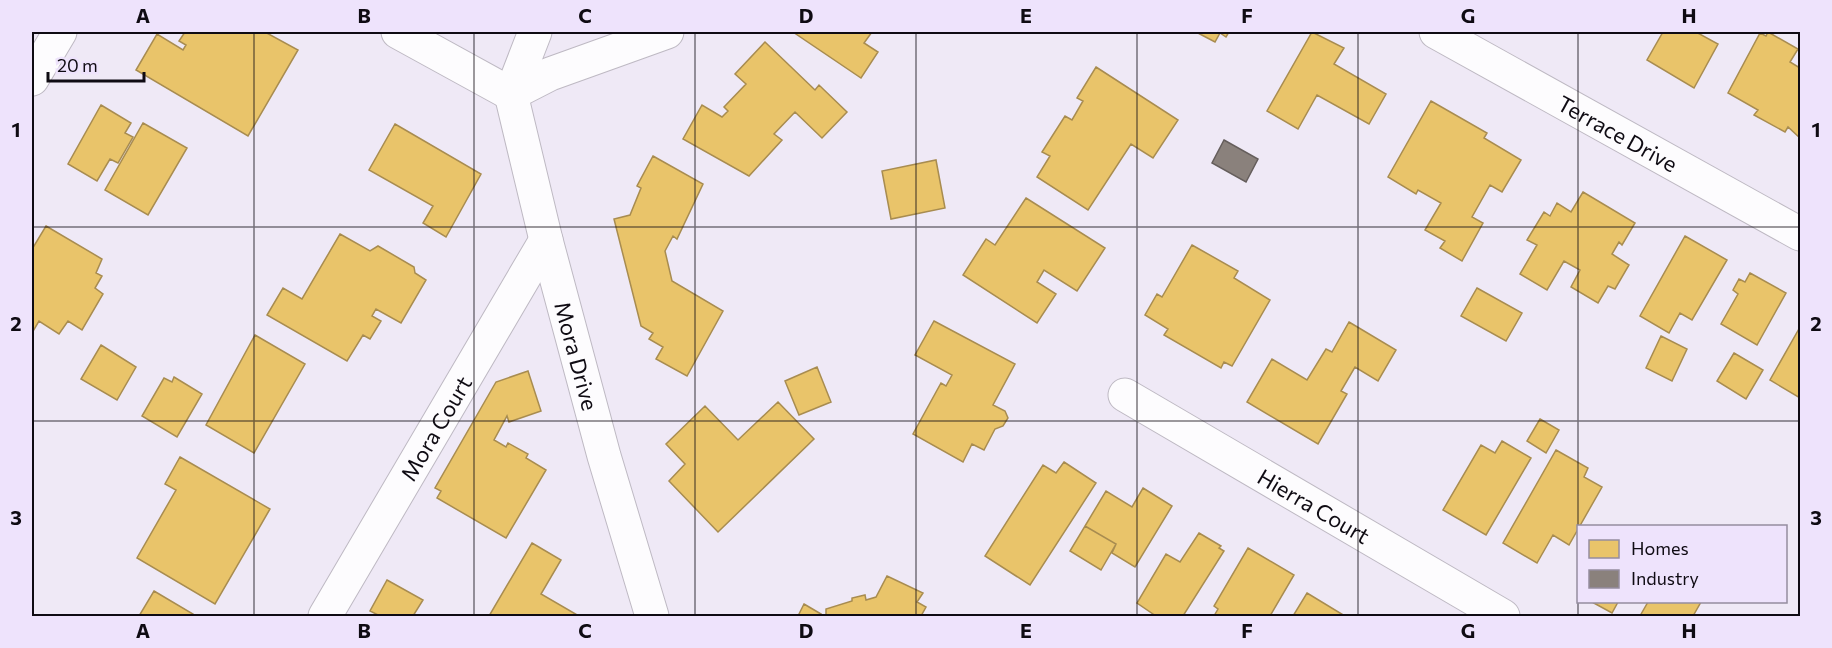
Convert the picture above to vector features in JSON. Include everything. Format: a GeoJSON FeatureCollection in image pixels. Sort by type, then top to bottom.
{"type":"FeatureCollection","features":[{"type":"Feature","properties":{"kind":"street"},"geometry":{"type":"LineString","coordinates":[[32,80],[60,32]]}},
{"type":"Feature","properties":{"kind":"street"},"geometry":{"type":"LineString","coordinates":[[398,32],[511,94]]}},
{"type":"Feature","properties":{"kind":"street"},"geometry":{"type":"LineString","coordinates":[[511,94],[535,32]]}},
{"type":"Feature","properties":{"kind":"street"},"geometry":{"type":"LineString","coordinates":[[511,94],[550,74],[667,32]]}},
{"type":"Feature","properties":{"kind":"street","name":"Terrace Drive"},"geometry":{"type":"LineString","coordinates":[[1436,32],[1800,234]]}},
{"type":"Feature","properties":{"kind":"street","name":"Mora Drive"},"geometry":{"type":"LineString","coordinates":[[511,94],[546,240],[603,456],[652,616]]}},
{"type":"Feature","properties":{"kind":"street","name":"Mora Court"},"geometry":{"type":"LineString","coordinates":[[325,616],[546,240]]}},
{"type":"Feature","properties":{"kind":"street","name":"Hierra Court"},"geometry":{"type":"LineString","coordinates":[[1125,395],[1503,616]]}},
{"type":"Feature","properties":{"kind":"building: Homes"},"geometry":{"type":"Polygon","coordinates":[[[185,32],[265,32],[298,50],[248,136],[136,70],[157,34],[183,50],[186,45],[179,41],[185,32]]]}},
{"type":"Feature","properties":{"kind":"building: Homes"},"geometry":{"type":"Polygon","coordinates":[[[793,32],[872,32],[864,43],[878,52],[861,78],[793,32]]]}},
{"type":"Feature","properties":{"kind":"building: Homes"},"geometry":{"type":"Polygon","coordinates":[[[1196,32],[1229,32],[1226,37],[1220,33],[1215,42],[1196,32]]]}},
{"type":"Feature","properties":{"kind":"building: Homes"},"geometry":{"type":"Polygon","coordinates":[[[1312,32],[1344,48],[1334,64],[1386,94],[1369,124],[1317,95],[1298,129],[1267,111],[1312,32]]]}},
{"type":"Feature","properties":{"kind":"building: Homes"},"geometry":{"type":"Polygon","coordinates":[[[1663,32],[1696,32],[1718,44],[1694,88],[1647,60],[1663,32]]]}},
{"type":"Feature","properties":{"kind":"building: Homes"},"geometry":{"type":"Polygon","coordinates":[[[1768,32],[1798,49],[1790,62],[1800,68],[1800,138],[1788,127],[1785,132],[1754,115],[1758,110],[1728,93],[1760,33],[1766,36],[1768,32]]]}},
{"type":"Feature","properties":{"kind":"building: Homes"},"geometry":{"type":"Polygon","coordinates":[[[765,42],[815,90],[819,85],[847,112],[822,138],[795,112],[774,134],[782,140],[749,176],[683,139],[702,105],[722,117],[728,111],[724,107],[746,84],[735,74],[765,42]]]}},
{"type":"Feature","properties":{"kind":"building: Homes"},"geometry":{"type":"Polygon","coordinates":[[[1096,67],[1178,120],[1153,158],[1131,144],[1088,210],[1037,177],[1050,156],[1042,152],[1065,116],[1072,120],[1083,101],[1077,98],[1096,67]]]}},
{"type":"Feature","properties":{"kind":"building: Homes"},"geometry":{"type":"Polygon","coordinates":[[[1431,101],[1487,133],[1484,138],[1521,160],[1502,192],[1490,185],[1472,217],[1483,223],[1462,261],[1440,248],[1445,241],[1425,230],[1441,203],[1418,190],[1416,194],[1388,177],[1431,101]]]}},
{"type":"Feature","properties":{"kind":"building: Homes"},"geometry":{"type":"Polygon","coordinates":[[[101,105],[131,123],[125,133],[133,137],[118,163],[110,159],[97,181],[68,164],[101,105]]]}},
{"type":"Feature","properties":{"kind":"building: Homes"},"geometry":{"type":"Polygon","coordinates":[[[143,123],[187,148],[148,215],[105,190],[143,123]]]}},
{"type":"Feature","properties":{"kind":"building: Homes"},"geometry":{"type":"Polygon","coordinates":[[[395,124],[481,174],[446,237],[423,223],[433,206],[369,170],[395,124]]]}},
{"type":"Feature","properties":{"kind":"building: Homes"},"geometry":{"type":"Polygon","coordinates":[[[653,156],[703,184],[677,239],[673,236],[665,251],[672,281],[723,311],[687,376],[656,359],[663,347],[649,339],[653,333],[641,326],[614,219],[630,215],[641,188],[637,186],[653,156]]]}},
{"type":"Feature","properties":{"kind":"building: Homes"},"geometry":{"type":"Polygon","coordinates":[[[936,160],[945,208],[891,219],[882,171],[936,160]]]}},
{"type":"Feature","properties":{"kind":"building: Homes"},"geometry":{"type":"Polygon","coordinates":[[[1583,192],[1635,223],[1622,245],[1619,242],[1612,254],[1629,265],[1615,289],[1608,286],[1598,303],[1571,287],[1580,270],[1564,261],[1547,290],[1520,274],[1537,245],[1527,240],[1544,212],[1550,216],[1557,203],[1571,212],[1583,192]]]}},
{"type":"Feature","properties":{"kind":"building: Homes"},"geometry":{"type":"Polygon","coordinates":[[[1026,198],[1105,248],[1077,291],[1044,270],[1037,282],[1056,294],[1037,323],[963,275],[986,239],[995,245],[1026,198]]]}},
{"type":"Feature","properties":{"kind":"building: Homes"},"geometry":{"type":"Polygon","coordinates":[[[46,226],[102,259],[96,273],[102,276],[95,288],[103,294],[82,330],[68,321],[59,334],[39,321],[32,333],[32,245],[34,246],[46,226]]]}},
{"type":"Feature","properties":{"kind":"building: Homes"},"geometry":{"type":"Polygon","coordinates":[[[340,234],[370,251],[378,246],[414,267],[415,273],[426,280],[401,323],[376,309],[372,316],[381,321],[370,339],[363,335],[347,361],[267,315],[283,288],[302,299],[340,234]]]}},
{"type":"Feature","properties":{"kind":"building: Homes"},"geometry":{"type":"Polygon","coordinates":[[[1685,236],[1727,260],[1692,320],[1680,313],[1669,333],[1640,316],[1685,236]]]}},
{"type":"Feature","properties":{"kind":"building: Homes"},"geometry":{"type":"Polygon","coordinates":[[[1192,245],[1238,271],[1234,278],[1270,300],[1232,366],[1224,362],[1221,368],[1164,335],[1168,329],[1145,315],[1157,294],[1162,297],[1192,245]]]}},
{"type":"Feature","properties":{"kind":"building: Homes"},"geometry":{"type":"Polygon","coordinates":[[[1750,273],[1786,293],[1757,345],[1721,324],[1738,294],[1733,290],[1739,279],[1745,282],[1750,273]]]}},
{"type":"Feature","properties":{"kind":"building: Homes"},"geometry":{"type":"Polygon","coordinates":[[[1477,288],[1522,313],[1506,341],[1461,316],[1477,288]]]}},
{"type":"Feature","properties":{"kind":"building: Homes"},"geometry":{"type":"Polygon","coordinates":[[[934,321],[1015,364],[993,405],[1005,411],[1008,418],[1003,426],[995,429],[984,450],[972,444],[963,462],[913,434],[941,383],[946,386],[952,375],[915,355],[934,321]]]}},
{"type":"Feature","properties":{"kind":"building: Homes"},"geometry":{"type":"Polygon","coordinates":[[[1349,322],[1396,350],[1378,381],[1355,367],[1341,391],[1347,394],[1318,444],[1247,402],[1272,359],[1307,380],[1326,349],[1332,352],[1349,322]]]}},
{"type":"Feature","properties":{"kind":"building: Homes"},"geometry":{"type":"Polygon","coordinates":[[[1800,327],[1800,398],[1770,380],[1800,327]]]}},
{"type":"Feature","properties":{"kind":"building: Homes"},"geometry":{"type":"Polygon","coordinates":[[[255,335],[305,364],[254,453],[206,425],[255,335]]]}},
{"type":"Feature","properties":{"kind":"building: Homes"},"geometry":{"type":"Polygon","coordinates":[[[1661,336],[1687,349],[1672,381],[1646,368],[1661,336]]]}},
{"type":"Feature","properties":{"kind":"building: Homes"},"geometry":{"type":"Polygon","coordinates":[[[101,345],[136,367],[117,400],[81,379],[101,345]]]}},
{"type":"Feature","properties":{"kind":"building: Homes"},"geometry":{"type":"Polygon","coordinates":[[[1734,353],[1763,370],[1746,399],[1717,381],[1734,353]]]}},
{"type":"Feature","properties":{"kind":"building: Homes"},"geometry":{"type":"Polygon","coordinates":[[[817,367],[831,402],[799,415],[785,381],[817,367]]]}},
{"type":"Feature","properties":{"kind":"building: Homes"},"geometry":{"type":"Polygon","coordinates":[[[528,371],[541,411],[509,422],[507,416],[494,440],[506,447],[508,443],[528,454],[526,458],[546,470],[506,538],[437,498],[441,491],[435,488],[496,382],[528,371]]]}},
{"type":"Feature","properties":{"kind":"building: Homes"},"geometry":{"type":"Polygon","coordinates":[[[174,377],[202,394],[177,437],[142,416],[164,378],[172,382],[174,377]]]}},
{"type":"Feature","properties":{"kind":"building: Homes"},"geometry":{"type":"Polygon","coordinates":[[[778,402],[814,439],[718,532],[669,481],[685,464],[666,444],[705,406],[738,440],[778,402]]]}},
{"type":"Feature","properties":{"kind":"building: Homes"},"geometry":{"type":"Polygon","coordinates":[[[1540,419],[1559,430],[1546,453],[1527,441],[1540,419]]]}},
{"type":"Feature","properties":{"kind":"building: Homes"},"geometry":{"type":"Polygon","coordinates":[[[1502,441],[1531,458],[1486,535],[1443,510],[1481,445],[1495,453],[1502,441]]]}},
{"type":"Feature","properties":{"kind":"building: Homes"},"geometry":{"type":"Polygon","coordinates":[[[1556,450],[1588,468],[1584,477],[1602,487],[1580,525],[1577,525],[1577,531],[1569,545],[1553,535],[1537,563],[1503,543],[1556,450]]]}},
{"type":"Feature","properties":{"kind":"building: Homes"},"geometry":{"type":"Polygon","coordinates":[[[180,457],[270,509],[215,604],[137,558],[176,490],[165,484],[180,457]]]}},
{"type":"Feature","properties":{"kind":"building: Homes"},"geometry":{"type":"Polygon","coordinates":[[[1064,462],[1096,483],[1030,585],[985,556],[1043,465],[1056,473],[1064,462]]]}},
{"type":"Feature","properties":{"kind":"building: Homes"},"geometry":{"type":"Polygon","coordinates":[[[1143,488],[1172,506],[1135,567],[1112,553],[1116,544],[1085,526],[1106,491],[1132,507],[1143,488]]]}},
{"type":"Feature","properties":{"kind":"building: Homes"},"geometry":{"type":"Polygon","coordinates":[[[1085,526],[1116,544],[1101,570],[1070,551],[1085,526]]]}},
{"type":"Feature","properties":{"kind":"building: Homes"},"geometry":{"type":"Polygon","coordinates":[[[1199,533],[1221,546],[1219,548],[1224,551],[1183,616],[1156,616],[1137,603],[1166,554],[1180,562],[1199,533]]]}},
{"type":"Feature","properties":{"kind":"building: Homes"},"geometry":{"type":"Polygon","coordinates":[[[532,543],[561,560],[541,594],[579,616],[489,616],[532,543]]]}},
{"type":"Feature","properties":{"kind":"building: Homes"},"geometry":{"type":"Polygon","coordinates":[[[1248,548],[1294,575],[1270,616],[1214,616],[1218,609],[1214,606],[1248,548]]]}},
{"type":"Feature","properties":{"kind":"building: Homes"},"geometry":{"type":"Polygon","coordinates":[[[887,576],[923,593],[917,602],[926,607],[921,616],[826,616],[826,609],[852,601],[852,598],[865,595],[866,600],[876,597],[887,576]]]}},
{"type":"Feature","properties":{"kind":"building: Homes"},"geometry":{"type":"Polygon","coordinates":[[[387,580],[423,600],[413,616],[380,616],[370,611],[387,580]]]}},
{"type":"Feature","properties":{"kind":"building: Homes"},"geometry":{"type":"Polygon","coordinates":[[[154,591],[193,614],[192,616],[139,616],[154,591]]]}},
{"type":"Feature","properties":{"kind":"building: Homes"},"geometry":{"type":"Polygon","coordinates":[[[1307,593],[1345,616],[1293,616],[1307,593]]]}},
{"type":"Feature","properties":{"kind":"building: Homes"},"geometry":{"type":"Polygon","coordinates":[[[1594,603],[1617,603],[1612,613],[1594,603]]]}},
{"type":"Feature","properties":{"kind":"building: Homes"},"geometry":{"type":"Polygon","coordinates":[[[1647,603],[1700,603],[1693,616],[1640,616],[1647,603]]]}},
{"type":"Feature","properties":{"kind":"building: Homes"},"geometry":{"type":"Polygon","coordinates":[[[804,604],[821,614],[819,616],[798,616],[804,604]]]}},
{"type":"Feature","properties":{"kind":"building: Industry"},"geometry":{"type":"Polygon","coordinates":[[[1224,140],[1258,159],[1246,182],[1212,163],[1224,140]]]}}]}
